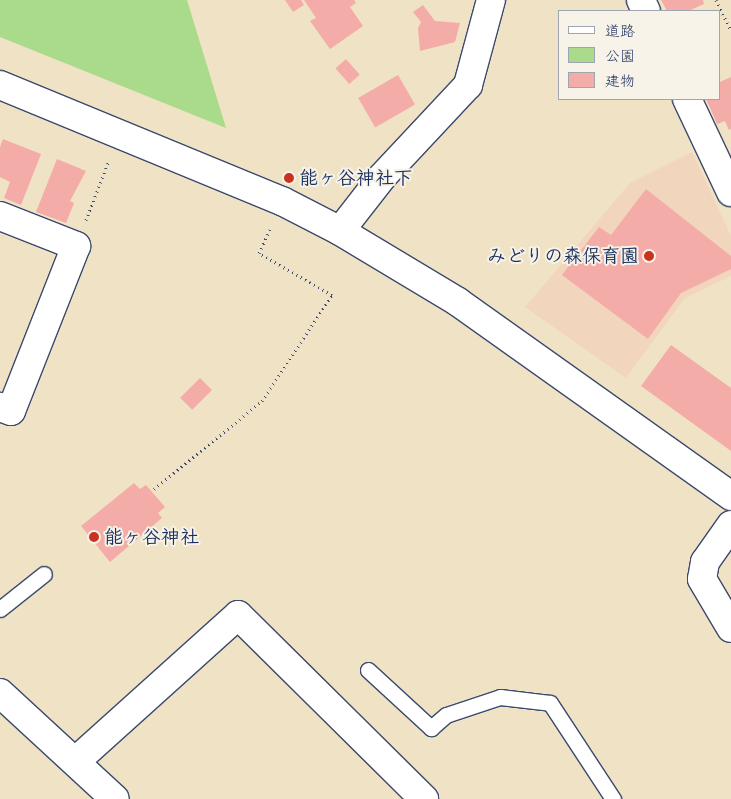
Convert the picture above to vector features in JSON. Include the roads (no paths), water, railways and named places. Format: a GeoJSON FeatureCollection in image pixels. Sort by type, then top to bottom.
{"type":"FeatureCollection","features":[{"type":"Feature","properties":{"kind":"street"},"geometry":{"type":"LineString","coordinates":[[340,230],[382,177],[468,85],[492,0]]}},
{"type":"Feature","properties":{"kind":"street"},"geometry":{"type":"LineString","coordinates":[[0,85],[282,201],[340,230],[458,302],[731,496]]}},
{"type":"Feature","properties":{"kind":"street"},"geometry":{"type":"LineString","coordinates":[[687,100],[731,192]]}},
{"type":"Feature","properties":{"kind":"street"},"geometry":{"type":"LineString","coordinates":[[0,216],[76,246],[11,411],[0,407]]}},
{"type":"Feature","properties":{"kind":"street"},"geometry":{"type":"LineString","coordinates":[[731,524],[705,562],[702,579],[731,628]]}},
{"type":"Feature","properties":{"kind":"street"},"geometry":{"type":"LineString","coordinates":[[76,761],[238,615],[424,799]]}},
{"type":"Feature","properties":{"kind":"street"},"geometry":{"type":"LineString","coordinates":[[0,693],[76,761],[115,799]]}},
{"type":"Feature","properties":{"kind":"lane"},"geometry":{"type":"LineString","coordinates":[[0,609],[44,574]]}},
{"type":"Feature","properties":{"kind":"lane"},"geometry":{"type":"LineString","coordinates":[[368,670],[431,728],[446,715],[500,697],[550,703],[614,799]]}},
{"type":"Feature","properties":{"kind":"place","name":"能ヶ谷神社下"},"geometry":{"type":"Point","coordinates":[289,178]}},
{"type":"Feature","properties":{"kind":"place","name":"みどりの森保育園"},"geometry":{"type":"Point","coordinates":[649,256]}},
{"type":"Feature","properties":{"kind":"place","name":"能ヶ谷神社"},"geometry":{"type":"Point","coordinates":[94,537]}}]}
